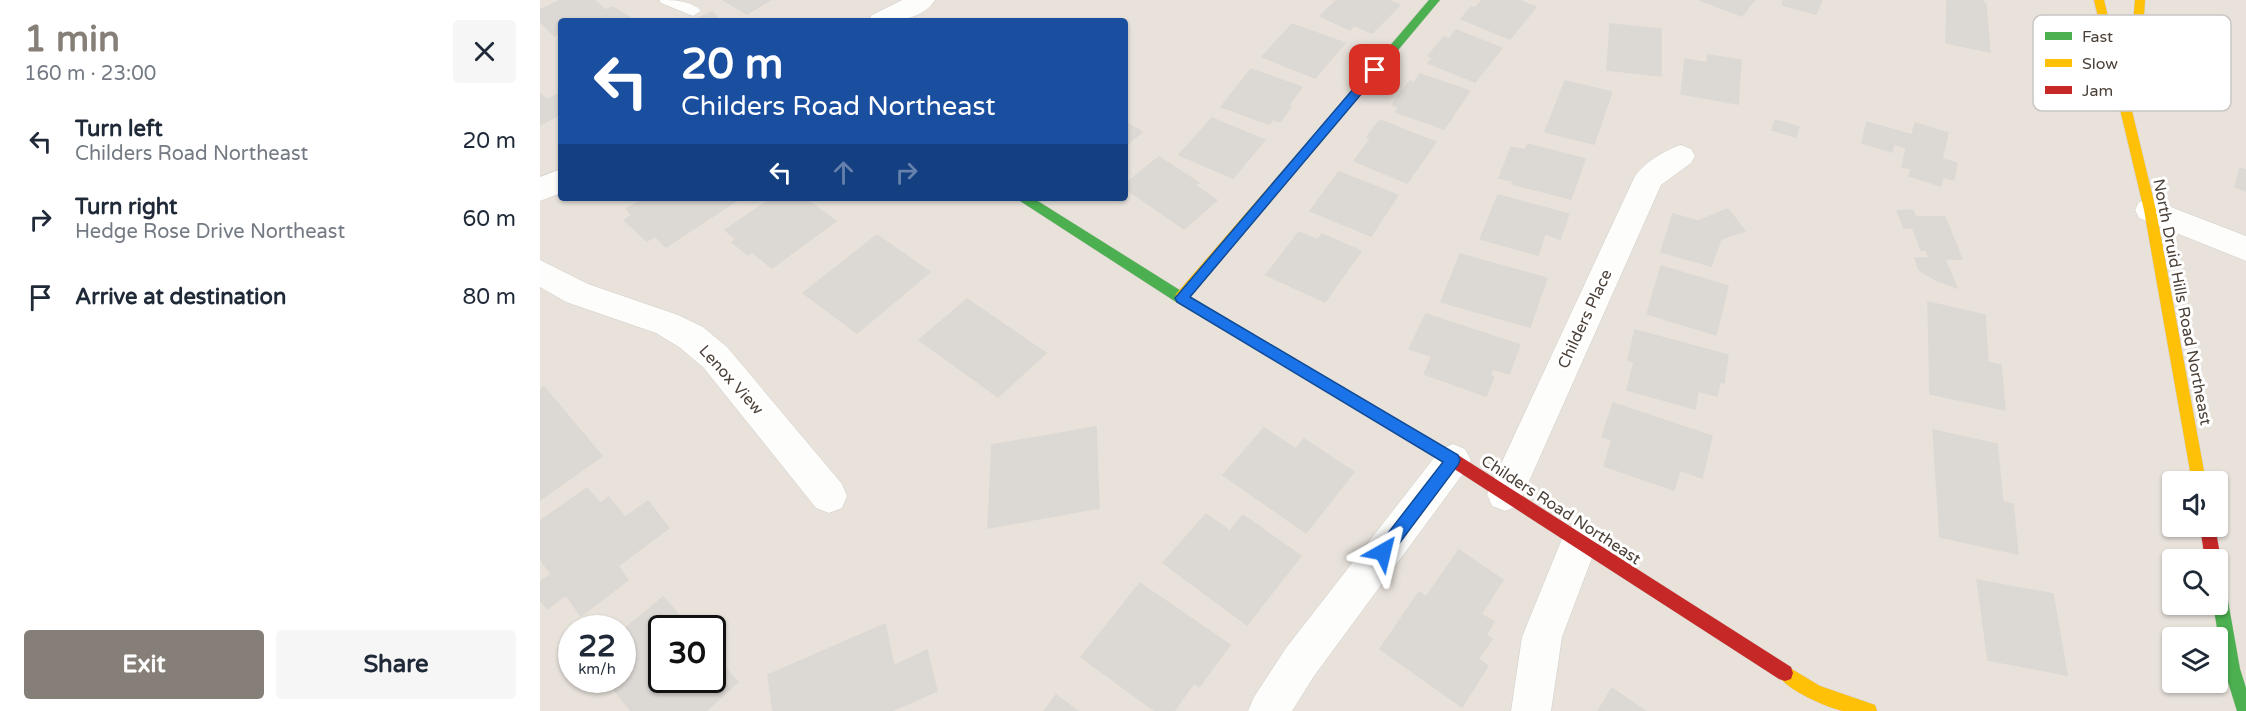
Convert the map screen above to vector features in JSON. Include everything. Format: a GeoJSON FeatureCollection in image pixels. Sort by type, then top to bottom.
{"type":"FeatureCollection","features":[{"type":"Feature","properties":{"kind":"street"},"geometry":{"type":"LineString","coordinates":[[887,18],[922,0]]}},
{"type":"Feature","properties":{"kind":"street"},"geometry":{"type":"LineString","coordinates":[[1181,298],[1435,0]]}},
{"type":"Feature","properties":{"kind":"street","name":"North Druid Hills Road Northeast"},"geometry":{"type":"LineString","coordinates":[[2099,0],[2102,15]]}},
{"type":"Feature","properties":{"kind":"street","name":"North Druid Hills Road Northeast"},"geometry":{"type":"LineString","coordinates":[[2139,15],[2140,0]]}},
{"type":"Feature","properties":{"kind":"street","name":"North Druid Hills Road Northeast"},"geometry":{"type":"LineString","coordinates":[[2125,111],[2150,210],[2197,471]]}},
{"type":"Feature","properties":{"kind":"street","name":"North Druid Hills Road Northeast"},"geometry":{"type":"LineString","coordinates":[[2129,130],[2131,111]]}},
{"type":"Feature","properties":{"kind":"street","name":"Childers Place"},"geometry":{"type":"LineString","coordinates":[[1505,494],[1649,178],[1681,156]]}},
{"type":"Feature","properties":{"kind":"street"},"geometry":{"type":"LineString","coordinates":[[540,190],[558,181]]}},
{"type":"Feature","properties":{"kind":"street","name":"Childers Road Northeast"},"geometry":{"type":"LineString","coordinates":[[1029,201],[1181,298],[1453,460],[1816,693],[1869,711]]}},
{"type":"Feature","properties":{"kind":"street"},"geometry":{"type":"LineString","coordinates":[[2150,210],[2246,249]]}},
{"type":"Feature","properties":{"kind":"street","name":"Lenox View"},"geometry":{"type":"LineString","coordinates":[[540,272],[577,292],[667,324],[691,338],[715,357],[829,496]]}},
{"type":"Feature","properties":{"kind":"street"},"geometry":{"type":"LineString","coordinates":[[1268,711],[1300,662],[1453,460]]}},
{"type":"Feature","properties":{"kind":"street"},"geometry":{"type":"LineString","coordinates":[[1531,711],[1542,637],[1579,542]]}},
{"type":"Feature","properties":{"kind":"street"},"geometry":{"type":"LineString","coordinates":[[2222,615],[2232,669],[2245,711]]}},
{"type":"Feature","properties":{"kind":"lane"},"geometry":{"type":"LineString","coordinates":[[666,0],[693,11]]}},
{"type":"Feature","properties":{"kind":"shaded area"},"geometry":{"type":"Polygon","coordinates":[[[540,0],[2246,0],[2246,711],[540,711],[540,0]]]}},
{"type":"Feature","properties":{"kind":"building"},"geometry":{"type":"Polygon","coordinates":[[[561,0],[594,0],[605,10],[613,7],[631,18],[558,18],[558,34],[554,36],[540,21],[540,10],[561,0]]]}},
{"type":"Feature","properties":{"kind":"building"},"geometry":{"type":"Polygon","coordinates":[[[723,0],[770,0],[747,14],[723,0]]]}},
{"type":"Feature","properties":{"kind":"building"},"geometry":{"type":"Polygon","coordinates":[[[1337,0],[1388,0],[1400,5],[1372,33],[1354,25],[1350,30],[1320,16],[1337,0]]]}},
{"type":"Feature","properties":{"kind":"building"},"geometry":{"type":"Polygon","coordinates":[[[1482,0],[1518,0],[1536,7],[1510,39],[1461,19],[1471,7],[1475,8],[1482,0]]]}},
{"type":"Feature","properties":{"kind":"building"},"geometry":{"type":"Polygon","coordinates":[[[1699,0],[1754,0],[1742,16],[1699,0]]]}},
{"type":"Feature","properties":{"kind":"building"},"geometry":{"type":"Polygon","coordinates":[[[1784,0],[1822,0],[1816,14],[1782,5],[1784,0]]]}},
{"type":"Feature","properties":{"kind":"building"},"geometry":{"type":"Polygon","coordinates":[[[1947,0],[1982,0],[1986,5],[1990,52],[1946,43],[1947,0]]]}},
{"type":"Feature","properties":{"kind":"building"},"geometry":{"type":"Polygon","coordinates":[[[712,12],[717,18],[699,18],[712,12]]]}},
{"type":"Feature","properties":{"kind":"building"},"geometry":{"type":"Polygon","coordinates":[[[1292,24],[1345,43],[1315,78],[1262,57],[1292,24]]]}},
{"type":"Feature","properties":{"kind":"building"},"geometry":{"type":"Polygon","coordinates":[[[1610,24],[1661,29],[1661,76],[1607,70],[1610,24]]]}},
{"type":"Feature","properties":{"kind":"building"},"geometry":{"type":"Polygon","coordinates":[[[1456,30],[1502,48],[1475,82],[1428,63],[1433,58],[1428,56],[1444,37],[1449,39],[1456,30]]]}},
{"type":"Feature","properties":{"kind":"building"},"geometry":{"type":"Polygon","coordinates":[[[1708,55],[1741,60],[1738,104],[1681,94],[1685,59],[1707,63],[1708,55]]]}},
{"type":"Feature","properties":{"kind":"building"},"geometry":{"type":"Polygon","coordinates":[[[1251,69],[1302,87],[1280,122],[1273,119],[1269,124],[1221,107],[1251,69]]]}},
{"type":"Feature","properties":{"kind":"building"},"geometry":{"type":"Polygon","coordinates":[[[1420,74],[1470,91],[1444,129],[1396,112],[1399,107],[1392,105],[1410,81],[1414,83],[1420,74]]]}},
{"type":"Feature","properties":{"kind":"building"},"geometry":{"type":"Polygon","coordinates":[[[1565,81],[1612,92],[1594,144],[1545,132],[1565,81]]]}},
{"type":"Feature","properties":{"kind":"building"},"geometry":{"type":"Polygon","coordinates":[[[540,93],[547,100],[558,94],[558,116],[540,125],[540,93]]]}},
{"type":"Feature","properties":{"kind":"building"},"geometry":{"type":"Polygon","coordinates":[[[1212,118],[1265,140],[1233,178],[1179,155],[1212,118]]]}},
{"type":"Feature","properties":{"kind":"building"},"geometry":{"type":"Polygon","coordinates":[[[1380,120],[1436,142],[1407,183],[1354,161],[1371,138],[1367,137],[1380,120]]]}},
{"type":"Feature","properties":{"kind":"building"},"geometry":{"type":"Polygon","coordinates":[[[1775,120],[1799,127],[1796,137],[1772,130],[1775,120]]]}},
{"type":"Feature","properties":{"kind":"building"},"geometry":{"type":"Polygon","coordinates":[[[1867,122],[1912,135],[1915,123],[1948,133],[1942,159],[1957,163],[1954,180],[1943,177],[1941,186],[1909,176],[1911,169],[1902,167],[1906,148],[1894,144],[1892,152],[1862,143],[1867,122]]]}},
{"type":"Feature","properties":{"kind":"building"},"geometry":{"type":"Polygon","coordinates":[[[1128,124],[1142,132],[1128,144],[1128,124]]]}},
{"type":"Feature","properties":{"kind":"building"},"geometry":{"type":"Polygon","coordinates":[[[1528,144],[1585,159],[1571,199],[1512,184],[1513,181],[1499,178],[1511,147],[1525,150],[1528,144]]]}},
{"type":"Feature","properties":{"kind":"building"},"geometry":{"type":"Polygon","coordinates":[[[1159,157],[1199,183],[1195,185],[1217,200],[1184,229],[1128,190],[1128,182],[1159,157]]]}},
{"type":"Feature","properties":{"kind":"building"},"geometry":{"type":"Polygon","coordinates":[[[2240,168],[2246,170],[2246,191],[2235,187],[2240,168]]]}},
{"type":"Feature","properties":{"kind":"building"},"geometry":{"type":"Polygon","coordinates":[[[1339,172],[1398,195],[1371,236],[1310,211],[1339,172]]]}},
{"type":"Feature","properties":{"kind":"building"},"geometry":{"type":"Polygon","coordinates":[[[1498,195],[1569,214],[1560,239],[1545,234],[1538,255],[1480,239],[1498,195]]]}},
{"type":"Feature","properties":{"kind":"building"},"geometry":{"type":"Polygon","coordinates":[[[640,201],[736,201],[666,247],[655,236],[647,241],[624,220],[632,215],[626,209],[640,201]]]}},
{"type":"Feature","properties":{"kind":"building"},"geometry":{"type":"Polygon","coordinates":[[[768,201],[808,201],[836,221],[772,268],[752,252],[748,255],[732,242],[736,239],[725,230],[768,201]]]}},
{"type":"Feature","properties":{"kind":"building"},"geometry":{"type":"Polygon","coordinates":[[[1728,209],[1745,231],[1721,239],[1711,266],[1661,252],[1673,214],[1698,221],[1728,209]]]}},
{"type":"Feature","properties":{"kind":"building"},"geometry":{"type":"Polygon","coordinates":[[[1913,210],[1915,217],[1945,217],[1962,259],[1945,259],[1957,288],[1919,270],[1915,258],[1929,258],[1926,250],[1921,250],[1913,228],[1904,228],[1897,211],[1913,210]]]}},
{"type":"Feature","properties":{"kind":"building"},"geometry":{"type":"Polygon","coordinates":[[[1299,232],[1318,240],[1322,234],[1361,251],[1325,302],[1266,275],[1299,232]]]}},
{"type":"Feature","properties":{"kind":"building"},"geometry":{"type":"Polygon","coordinates":[[[877,235],[930,272],[857,333],[803,293],[877,235]]]}},
{"type":"Feature","properties":{"kind":"building"},"geometry":{"type":"Polygon","coordinates":[[[1460,254],[1547,278],[1530,327],[1441,302],[1460,254]]]}},
{"type":"Feature","properties":{"kind":"building"},"geometry":{"type":"Polygon","coordinates":[[[1661,266],[1728,286],[1716,335],[1647,314],[1661,266]]]}},
{"type":"Feature","properties":{"kind":"building"},"geometry":{"type":"Polygon","coordinates":[[[967,299],[1046,353],[998,397],[919,340],[967,299]]]}},
{"type":"Feature","properties":{"kind":"building"},"geometry":{"type":"Polygon","coordinates":[[[1928,302],[1985,315],[1988,362],[2001,365],[2005,410],[1930,394],[1928,302]]]}},
{"type":"Feature","properties":{"kind":"building"},"geometry":{"type":"Polygon","coordinates":[[[1426,314],[1520,345],[1509,374],[1493,369],[1490,376],[1494,377],[1486,396],[1424,374],[1432,356],[1409,349],[1426,314]]]}},
{"type":"Feature","properties":{"kind":"building"},"geometry":{"type":"Polygon","coordinates":[[[1635,330],[1728,355],[1724,383],[1720,382],[1717,396],[1698,391],[1695,409],[1627,390],[1634,362],[1628,360],[1635,330]]]}},
{"type":"Feature","properties":{"kind":"building"},"geometry":{"type":"Polygon","coordinates":[[[544,387],[602,456],[540,500],[540,390],[544,387]]]}},
{"type":"Feature","properties":{"kind":"building"},"geometry":{"type":"Polygon","coordinates":[[[1613,403],[1712,436],[1702,478],[1680,470],[1674,490],[1604,466],[1612,440],[1602,437],[1613,403]]]}},
{"type":"Feature","properties":{"kind":"building"},"geometry":{"type":"Polygon","coordinates":[[[1096,427],[1099,508],[988,528],[992,445],[1096,427]]]}},
{"type":"Feature","properties":{"kind":"building"},"geometry":{"type":"Polygon","coordinates":[[[1264,428],[1296,449],[1304,439],[1354,472],[1306,533],[1223,475],[1264,428]]]}},
{"type":"Feature","properties":{"kind":"building"},"geometry":{"type":"Polygon","coordinates":[[[1933,430],[1997,444],[2003,502],[2013,504],[2018,554],[1940,537],[1933,430]]]}},
{"type":"Feature","properties":{"kind":"building"},"geometry":{"type":"Polygon","coordinates":[[[587,488],[600,503],[609,497],[625,517],[648,501],[669,528],[618,566],[628,580],[580,615],[566,595],[547,609],[540,600],[540,582],[551,574],[540,559],[540,521],[587,488]]]}},
{"type":"Feature","properties":{"kind":"building"},"geometry":{"type":"Polygon","coordinates":[[[1206,514],[1230,531],[1243,515],[1301,556],[1247,625],[1163,563],[1206,514]]]}},
{"type":"Feature","properties":{"kind":"building"},"geometry":{"type":"Polygon","coordinates":[[[1459,550],[1503,580],[1481,614],[1494,622],[1486,635],[1492,639],[1478,659],[1488,666],[1462,707],[1380,649],[1419,592],[1426,597],[1459,550]]]}},
{"type":"Feature","properties":{"kind":"building"},"geometry":{"type":"Polygon","coordinates":[[[1977,580],[2053,594],[2067,675],[1988,660],[1977,580]]]}},
{"type":"Feature","properties":{"kind":"building"},"geometry":{"type":"Polygon","coordinates":[[[1140,583],[1230,645],[1199,687],[1194,683],[1174,711],[1155,711],[1081,657],[1140,583]]]}},
{"type":"Feature","properties":{"kind":"building"},"geometry":{"type":"Polygon","coordinates":[[[663,597],[679,615],[648,615],[648,693],[726,693],[706,711],[631,711],[616,693],[636,693],[636,619],[663,597]]]}},
{"type":"Feature","properties":{"kind":"building"},"geometry":{"type":"Polygon","coordinates":[[[885,624],[894,666],[927,650],[937,691],[892,711],[773,711],[768,675],[885,624]]]}},
{"type":"Feature","properties":{"kind":"building"},"geometry":{"type":"Polygon","coordinates":[[[726,669],[738,682],[726,693],[726,669]]]}},
{"type":"Feature","properties":{"kind":"building"},"geometry":{"type":"Polygon","coordinates":[[[1612,688],[1645,711],[1598,711],[1612,688]]]}},
{"type":"Feature","properties":{"kind":"building"},"geometry":{"type":"Polygon","coordinates":[[[1056,695],[1078,711],[1044,711],[1056,695]]]}},
{"type":"Feature","properties":{"kind":"traffic: fast"},"geometry":{"type":"LineString","coordinates":[[1328,126],[1435,0]]}},
{"type":"Feature","properties":{"kind":"traffic: fast"},"geometry":{"type":"LineString","coordinates":[[1029,201],[1181,298],[1370,410]]}},
{"type":"Feature","properties":{"kind":"traffic: fast"},"geometry":{"type":"LineString","coordinates":[[2222,615],[2232,669],[2245,711]]}},
{"type":"Feature","properties":{"kind":"traffic: slow"},"geometry":{"type":"LineString","coordinates":[[2099,0],[2103,15]]}},
{"type":"Feature","properties":{"kind":"traffic: slow"},"geometry":{"type":"LineString","coordinates":[[2139,15],[2140,0]]}},
{"type":"Feature","properties":{"kind":"traffic: slow"},"geometry":{"type":"LineString","coordinates":[[2126,111],[2150,210],[2197,471]]}},
{"type":"Feature","properties":{"kind":"traffic: slow"},"geometry":{"type":"LineString","coordinates":[[1181,298],[1328,126]]}},
{"type":"Feature","properties":{"kind":"traffic: slow"},"geometry":{"type":"LineString","coordinates":[[1785,673],[1816,693],[1869,711]]}},
{"type":"Feature","properties":{"kind":"traffic: jam"},"geometry":{"type":"LineString","coordinates":[[1370,410],[1453,460],[1785,673]]}},
{"type":"Feature","properties":{"kind":"traffic: jam"},"geometry":{"type":"LineString","coordinates":[[2209,537],[2211,549]]}},
{"type":"Feature","properties":{"kind":"route"},"geometry":{"type":"LineString","coordinates":[[1375,70],[1181,298],[1453,460],[1383,552]]}}]}
